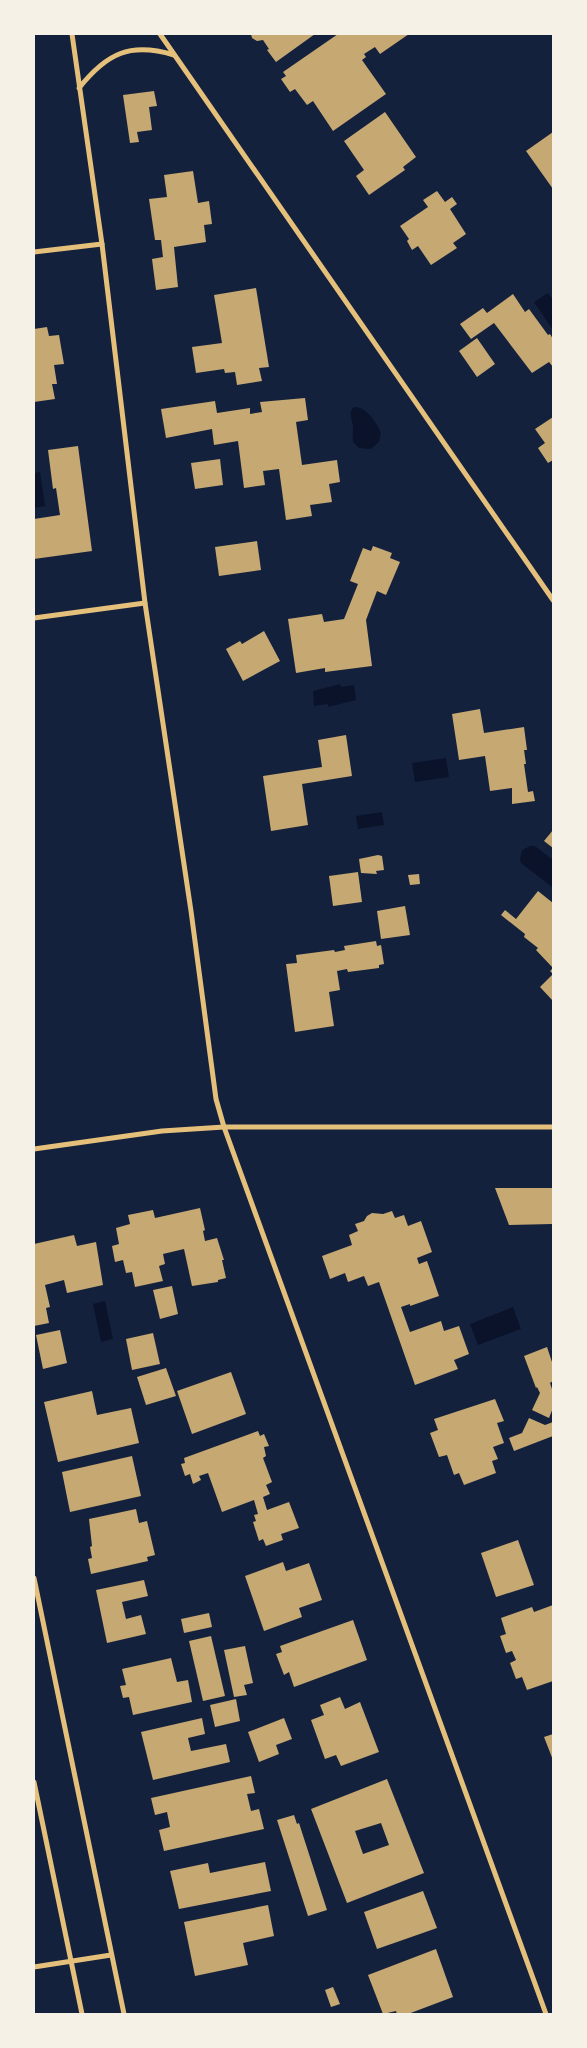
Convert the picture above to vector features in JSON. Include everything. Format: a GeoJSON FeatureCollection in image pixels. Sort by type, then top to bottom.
{"type":"FeatureCollection","features":[{"type":"Feature","properties":{"kind":"street"},"geometry":{"type":"LineString","coordinates":[[72,34],[102,244],[145,603],[191,911],[216,1099],[224,1127],[546,2014]]}},
{"type":"Feature","properties":{"kind":"street"},"geometry":{"type":"LineString","coordinates":[[160,34],[553,600]]}},
{"type":"Feature","properties":{"kind":"street"},"geometry":{"type":"LineString","coordinates":[[80,88],[94,69],[112,57],[134,50],[156,50],[175,56]]}},
{"type":"Feature","properties":{"kind":"street"},"geometry":{"type":"LineString","coordinates":[[34,252],[102,244]]}},
{"type":"Feature","properties":{"kind":"street"},"geometry":{"type":"LineString","coordinates":[[34,618],[145,603]]}},
{"type":"Feature","properties":{"kind":"street"},"geometry":{"type":"LineString","coordinates":[[34,1149],[162,1130],[224,1127],[553,1127]]}},
{"type":"Feature","properties":{"kind":"street"},"geometry":{"type":"LineString","coordinates":[[34,1578],[124,2014]]}},
{"type":"Feature","properties":{"kind":"street"},"geometry":{"type":"LineString","coordinates":[[34,1782],[82,2014]]}},
{"type":"Feature","properties":{"kind":"street"},"geometry":{"type":"LineString","coordinates":[[34,1967],[111,1955]]}},
{"type":"Feature","properties":{"kind":"water"},"geometry":{"type":"Polygon","coordinates":[[[548,293],[553,300],[553,330],[534,302],[548,293]]]}},
{"type":"Feature","properties":{"kind":"water"},"geometry":{"type":"Polygon","coordinates":[[[354,407],[367,412],[381,433],[379,442],[371,449],[359,448],[353,442],[351,414],[354,407]]]}},
{"type":"Feature","properties":{"kind":"water"},"geometry":{"type":"Polygon","coordinates":[[[40,472],[45,506],[34,508],[34,473],[40,472]]]}},
{"type":"Feature","properties":{"kind":"water"},"geometry":{"type":"Polygon","coordinates":[[[340,684],[341,687],[354,685],[356,700],[328,707],[328,704],[314,706],[313,691],[340,684]]]}},
{"type":"Feature","properties":{"kind":"water"},"geometry":{"type":"Polygon","coordinates":[[[446,758],[449,777],[415,782],[412,763],[446,758]]]}},
{"type":"Feature","properties":{"kind":"water"},"geometry":{"type":"Polygon","coordinates":[[[382,812],[384,825],[358,829],[356,816],[382,812]]]}},
{"type":"Feature","properties":{"kind":"water"},"geometry":{"type":"Polygon","coordinates":[[[535,846],[553,860],[553,888],[521,863],[522,850],[535,846]]]}},
{"type":"Feature","properties":{"kind":"water"},"geometry":{"type":"Polygon","coordinates":[[[105,1301],[113,1339],[101,1342],[93,1304],[105,1301]]]}},
{"type":"Feature","properties":{"kind":"water"},"geometry":{"type":"Polygon","coordinates":[[[513,1307],[521,1329],[478,1345],[470,1324],[513,1307]]]}},
{"type":"Feature","properties":{"kind":"building"},"geometry":{"type":"Polygon","coordinates":[[[251,34],[315,34],[276,62],[267,50],[269,49],[263,40],[257,41],[252,38],[251,34]]]}},
{"type":"Feature","properties":{"kind":"building"},"geometry":{"type":"Polygon","coordinates":[[[338,34],[409,34],[380,54],[375,47],[364,54],[366,57],[362,60],[386,94],[333,131],[313,101],[307,105],[295,89],[290,92],[281,79],[286,76],[283,72],[338,34]]]}},
{"type":"Feature","properties":{"kind":"building"},"geometry":{"type":"Polygon","coordinates":[[[154,91],[157,106],[149,107],[152,130],[137,132],[139,142],[130,143],[123,95],[154,91]]]}},
{"type":"Feature","properties":{"kind":"building"},"geometry":{"type":"Polygon","coordinates":[[[385,112],[416,157],[403,167],[405,170],[369,195],[356,176],[364,170],[344,141],[385,112]]]}},
{"type":"Feature","properties":{"kind":"building"},"geometry":{"type":"Polygon","coordinates":[[[553,132],[553,189],[526,151],[553,132]]]}},
{"type":"Feature","properties":{"kind":"building"},"geometry":{"type":"Polygon","coordinates":[[[193,171],[198,203],[209,201],[212,224],[204,225],[206,242],[174,247],[178,287],[156,290],[152,259],[163,257],[161,240],[155,240],[149,199],[167,197],[164,175],[193,171]]]}},
{"type":"Feature","properties":{"kind":"building"},"geometry":{"type":"Polygon","coordinates":[[[437,191],[445,202],[452,197],[457,204],[450,209],[466,234],[453,243],[457,248],[431,265],[418,246],[412,250],[407,241],[409,239],[400,226],[428,207],[423,200],[437,191]]]}},
{"type":"Feature","properties":{"kind":"building"},"geometry":{"type":"Polygon","coordinates":[[[256,288],[269,367],[259,368],[262,381],[237,385],[235,372],[225,373],[224,369],[196,373],[192,347],[222,343],[214,295],[256,288]]]}},
{"type":"Feature","properties":{"kind":"building"},"geometry":{"type":"Polygon","coordinates":[[[513,294],[525,312],[529,309],[553,339],[553,367],[549,362],[532,373],[494,323],[471,339],[460,324],[483,308],[487,313],[513,294]]]}},
{"type":"Feature","properties":{"kind":"building"},"geometry":{"type":"Polygon","coordinates":[[[47,327],[49,336],[59,335],[64,364],[54,365],[57,384],[52,384],[55,399],[34,402],[34,329],[47,327]]]}},
{"type":"Feature","properties":{"kind":"building"},"geometry":{"type":"Polygon","coordinates":[[[477,338],[495,364],[477,377],[459,351],[477,338]]]}},
{"type":"Feature","properties":{"kind":"building"},"geometry":{"type":"Polygon","coordinates":[[[305,398],[308,420],[296,422],[302,465],[337,460],[340,482],[329,484],[332,502],[310,505],[312,516],[286,520],[279,469],[263,471],[265,485],[244,488],[238,441],[214,445],[212,429],[166,438],[161,409],[215,401],[217,413],[250,408],[250,414],[262,412],[260,402],[305,398]]]}},
{"type":"Feature","properties":{"kind":"building"},"geometry":{"type":"Polygon","coordinates":[[[553,417],[553,460],[548,463],[538,448],[545,443],[535,429],[553,417]]]}},
{"type":"Feature","properties":{"kind":"building"},"geometry":{"type":"Polygon","coordinates":[[[78,446],[92,551],[34,559],[34,519],[60,515],[56,488],[53,489],[48,450],[78,446]]]}},
{"type":"Feature","properties":{"kind":"building"},"geometry":{"type":"Polygon","coordinates":[[[220,459],[223,485],[195,489],[191,463],[220,459]]]}},
{"type":"Feature","properties":{"kind":"building"},"geometry":{"type":"Polygon","coordinates":[[[257,541],[261,570],[219,576],[215,547],[257,541]]]}},
{"type":"Feature","properties":{"kind":"building"},"geometry":{"type":"Polygon","coordinates":[[[373,546],[392,553],[390,558],[400,562],[386,595],[377,591],[366,620],[372,666],[325,672],[325,668],[296,673],[288,619],[322,614],[324,622],[344,619],[358,584],[350,581],[363,548],[371,551],[373,546]]]}},
{"type":"Feature","properties":{"kind":"building"},"geometry":{"type":"Polygon","coordinates":[[[264,631],[280,661],[243,681],[226,649],[240,641],[242,644],[264,631]]]}},
{"type":"Feature","properties":{"kind":"building"},"geometry":{"type":"Polygon","coordinates":[[[480,709],[484,733],[524,727],[527,750],[524,750],[526,764],[524,764],[528,792],[533,791],[535,801],[512,804],[512,788],[490,791],[485,756],[459,760],[452,714],[480,709]]]}},
{"type":"Feature","properties":{"kind":"building"},"geometry":{"type":"Polygon","coordinates":[[[346,735],[352,776],[302,784],[308,825],[271,831],[263,776],[322,767],[318,740],[346,735]]]}},
{"type":"Feature","properties":{"kind":"building"},"geometry":{"type":"Polygon","coordinates":[[[553,830],[553,848],[544,841],[553,830]]]}},
{"type":"Feature","properties":{"kind":"building"},"geometry":{"type":"Polygon","coordinates":[[[378,855],[382,856],[384,870],[376,871],[377,874],[361,873],[359,859],[378,855]]]}},
{"type":"Feature","properties":{"kind":"building"},"geometry":{"type":"Polygon","coordinates":[[[358,872],[362,902],[333,906],[329,876],[358,872]]]}},
{"type":"Feature","properties":{"kind":"building"},"geometry":{"type":"Polygon","coordinates":[[[419,874],[420,884],[410,885],[408,875],[419,874]]]}},
{"type":"Feature","properties":{"kind":"building"},"geometry":{"type":"Polygon","coordinates":[[[538,891],[553,903],[553,968],[536,950],[538,948],[524,937],[525,934],[501,915],[505,910],[516,919],[538,891]]]}},
{"type":"Feature","properties":{"kind":"building"},"geometry":{"type":"Polygon","coordinates":[[[405,906],[410,935],[381,939],[377,911],[405,906]]]}},
{"type":"Feature","properties":{"kind":"building"},"geometry":{"type":"Polygon","coordinates":[[[376,941],[377,946],[381,945],[384,964],[379,965],[379,968],[348,972],[347,969],[337,971],[340,990],[329,992],[334,1026],[295,1032],[286,964],[297,963],[296,955],[334,950],[335,952],[345,950],[344,946],[376,941]]]}},
{"type":"Feature","properties":{"kind":"building"},"geometry":{"type":"Polygon","coordinates":[[[553,974],[553,1001],[540,987],[553,974]]]}},
{"type":"Feature","properties":{"kind":"building"},"geometry":{"type":"Polygon","coordinates":[[[495,1188],[553,1188],[552,1224],[509,1225],[495,1188]]]}},
{"type":"Feature","properties":{"kind":"building"},"geometry":{"type":"Polygon","coordinates":[[[200,1208],[205,1230],[203,1231],[205,1241],[217,1238],[224,1260],[222,1260],[226,1278],[218,1280],[218,1282],[192,1286],[184,1249],[163,1254],[165,1264],[159,1266],[163,1281],[135,1287],[132,1272],[126,1273],[123,1260],[115,1262],[112,1246],[119,1244],[116,1228],[130,1224],[128,1215],[153,1210],[155,1218],[200,1208]]]}},
{"type":"Feature","properties":{"kind":"building"},"geometry":{"type":"Polygon","coordinates":[[[392,1211],[395,1218],[404,1215],[408,1226],[421,1221],[432,1252],[417,1258],[419,1264],[427,1261],[439,1296],[410,1306],[410,1304],[401,1307],[410,1332],[441,1321],[444,1331],[459,1326],[469,1354],[454,1360],[458,1369],[415,1385],[379,1282],[368,1286],[364,1276],[348,1282],[345,1273],[330,1279],[322,1256],[352,1245],[349,1235],[358,1231],[355,1224],[364,1221],[367,1216],[372,1213],[383,1214],[392,1211]]]}},
{"type":"Feature","properties":{"kind":"building"},"geometry":{"type":"Polygon","coordinates":[[[74,1235],[77,1246],[96,1242],[103,1285],[67,1293],[64,1280],[45,1285],[50,1307],[46,1308],[49,1323],[34,1326],[34,1244],[74,1235]]]}},
{"type":"Feature","properties":{"kind":"building"},"geometry":{"type":"Polygon","coordinates":[[[172,1286],[178,1314],[160,1319],[153,1290],[172,1286]]]}},
{"type":"Feature","properties":{"kind":"building"},"geometry":{"type":"Polygon","coordinates":[[[60,1330],[67,1363],[43,1369],[36,1335],[60,1330]]]}},
{"type":"Feature","properties":{"kind":"building"},"geometry":{"type":"Polygon","coordinates":[[[153,1333],[160,1364],[132,1370],[126,1339],[153,1333]]]}},
{"type":"Feature","properties":{"kind":"building"},"geometry":{"type":"Polygon","coordinates":[[[547,1347],[553,1365],[553,1381],[550,1383],[553,1392],[553,1408],[549,1418],[532,1410],[540,1393],[536,1388],[524,1356],[547,1347]]]}},
{"type":"Feature","properties":{"kind":"building"},"geometry":{"type":"Polygon","coordinates":[[[166,1368],[176,1396],[146,1405],[137,1377],[166,1368]]]}},
{"type":"Feature","properties":{"kind":"building"},"geometry":{"type":"Polygon","coordinates":[[[231,1372],[246,1414],[192,1434],[177,1391],[231,1372]]]}},
{"type":"Feature","properties":{"kind":"building"},"geometry":{"type":"Polygon","coordinates":[[[92,1391],[97,1415],[131,1408],[139,1443],[58,1462],[44,1402],[92,1391]]]}},
{"type":"Feature","properties":{"kind":"building"},"geometry":{"type":"Polygon","coordinates":[[[495,1399],[504,1421],[497,1423],[504,1443],[493,1447],[498,1459],[492,1461],[496,1473],[464,1485],[459,1473],[454,1475],[447,1455],[439,1457],[430,1433],[438,1430],[434,1419],[495,1399]]]}},
{"type":"Feature","properties":{"kind":"building"},"geometry":{"type":"Polygon","coordinates":[[[529,1418],[545,1425],[553,1422],[553,1436],[514,1451],[509,1438],[522,1433],[529,1418]]]}},
{"type":"Feature","properties":{"kind":"building"},"geometry":{"type":"Polygon","coordinates":[[[258,1431],[260,1436],[264,1434],[269,1446],[264,1447],[266,1456],[263,1458],[272,1482],[266,1485],[270,1494],[263,1497],[267,1510],[289,1502],[299,1528],[281,1534],[283,1540],[266,1546],[263,1539],[259,1541],[253,1522],[256,1521],[254,1515],[258,1514],[254,1500],[222,1512],[208,1473],[199,1476],[201,1480],[193,1484],[190,1474],[185,1476],[181,1464],[185,1463],[184,1458],[258,1431]]]}},
{"type":"Feature","properties":{"kind":"building"},"geometry":{"type":"Polygon","coordinates":[[[132,1456],[141,1496],[70,1512],[62,1472],[132,1456]]]}},
{"type":"Feature","properties":{"kind":"building"},"geometry":{"type":"Polygon","coordinates":[[[136,1509],[139,1523],[147,1521],[155,1555],[147,1557],[148,1561],[91,1574],[88,1559],[92,1558],[89,1519],[136,1509]]]}},
{"type":"Feature","properties":{"kind":"building"},"geometry":{"type":"Polygon","coordinates":[[[518,1540],[534,1585],[496,1597],[481,1553],[518,1540]]]}},
{"type":"Feature","properties":{"kind":"building"},"geometry":{"type":"Polygon","coordinates":[[[283,1562],[286,1571],[309,1563],[322,1600],[299,1608],[302,1617],[264,1631],[245,1576],[283,1562]]]}},
{"type":"Feature","properties":{"kind":"building"},"geometry":{"type":"Polygon","coordinates":[[[144,1580],[148,1596],[122,1602],[126,1619],[141,1615],[146,1634],[107,1643],[96,1590],[144,1580]]]}},
{"type":"Feature","properties":{"kind":"building"},"geometry":{"type":"Polygon","coordinates":[[[553,1605],[553,1681],[527,1690],[522,1677],[516,1679],[510,1663],[516,1660],[512,1651],[506,1653],[500,1636],[506,1634],[501,1618],[532,1607],[534,1612],[553,1605]]]}},
{"type":"Feature","properties":{"kind":"building"},"geometry":{"type":"Polygon","coordinates":[[[209,1613],[212,1627],[184,1633],[181,1619],[209,1613]]]}},
{"type":"Feature","properties":{"kind":"building"},"geometry":{"type":"Polygon","coordinates":[[[353,1620],[367,1660],[294,1687],[289,1672],[284,1675],[276,1654],[282,1652],[280,1646],[353,1620]]]}},
{"type":"Feature","properties":{"kind":"building"},"geometry":{"type":"Polygon","coordinates":[[[211,1636],[225,1696],[203,1701],[189,1641],[211,1636]]]}},
{"type":"Feature","properties":{"kind":"building"},"geometry":{"type":"Polygon","coordinates":[[[245,1646],[253,1683],[244,1685],[247,1695],[234,1697],[224,1650],[245,1646]]]}},
{"type":"Feature","properties":{"kind":"building"},"geometry":{"type":"Polygon","coordinates":[[[171,1658],[177,1682],[188,1680],[192,1702],[133,1715],[129,1697],[123,1698],[120,1686],[126,1685],[122,1669],[171,1658]]]}},
{"type":"Feature","properties":{"kind":"building"},"geometry":{"type":"Polygon","coordinates":[[[340,1697],[345,1709],[360,1702],[379,1752],[341,1766],[336,1755],[325,1759],[311,1720],[324,1715],[320,1705],[340,1697]]]}},
{"type":"Feature","properties":{"kind":"building"},"geometry":{"type":"Polygon","coordinates":[[[236,1699],[240,1721],[215,1727],[210,1705],[236,1699]]]}},
{"type":"Feature","properties":{"kind":"building"},"geometry":{"type":"Polygon","coordinates":[[[202,1718],[205,1734],[188,1738],[191,1751],[226,1744],[230,1762],[153,1780],[141,1732],[202,1718]]]}},
{"type":"Feature","properties":{"kind":"building"},"geometry":{"type":"Polygon","coordinates":[[[284,1718],[292,1739],[276,1745],[279,1754],[259,1762],[248,1732],[284,1718]]]}},
{"type":"Feature","properties":{"kind":"building"},"geometry":{"type":"Polygon","coordinates":[[[553,1734],[553,1760],[544,1737],[553,1734]]]}},
{"type":"Feature","properties":{"kind":"building"},"geometry":{"type":"Polygon","coordinates":[[[251,1776],[255,1793],[247,1794],[251,1811],[259,1809],[264,1829],[164,1851],[159,1830],[170,1827],[167,1812],[155,1815],[151,1798],[251,1776]]]}},
{"type":"Feature","properties":{"kind":"building"},"geometry":{"type":"Polygon","coordinates":[[[387,1779],[424,1873],[347,1903],[311,1809],[387,1779]],[[381,1823],[355,1831],[363,1854],[389,1845],[381,1823]]]}},
{"type":"Feature","properties":{"kind":"building"},"geometry":{"type":"Polygon","coordinates":[[[294,1815],[297,1824],[299,1823],[327,1910],[308,1916],[277,1820],[294,1815]]]}},
{"type":"Feature","properties":{"kind":"building"},"geometry":{"type":"Polygon","coordinates":[[[265,1862],[271,1891],[179,1909],[170,1871],[208,1863],[210,1873],[265,1862]]]}},
{"type":"Feature","properties":{"kind":"building"},"geometry":{"type":"Polygon","coordinates":[[[423,1891],[437,1928],[377,1949],[364,1912],[423,1891]]]}},
{"type":"Feature","properties":{"kind":"building"},"geometry":{"type":"Polygon","coordinates":[[[268,1905],[274,1936],[243,1943],[248,1965],[195,1976],[184,1922],[268,1905]]]}},
{"type":"Feature","properties":{"kind":"building"},"geometry":{"type":"Polygon","coordinates":[[[436,1949],[453,1997],[408,2014],[397,2014],[396,2011],[383,2014],[368,1975],[436,1949]]]}},
{"type":"Feature","properties":{"kind":"building"},"geometry":{"type":"Polygon","coordinates":[[[333,1987],[340,2004],[331,2007],[325,1990],[333,1987]]]}}]}
